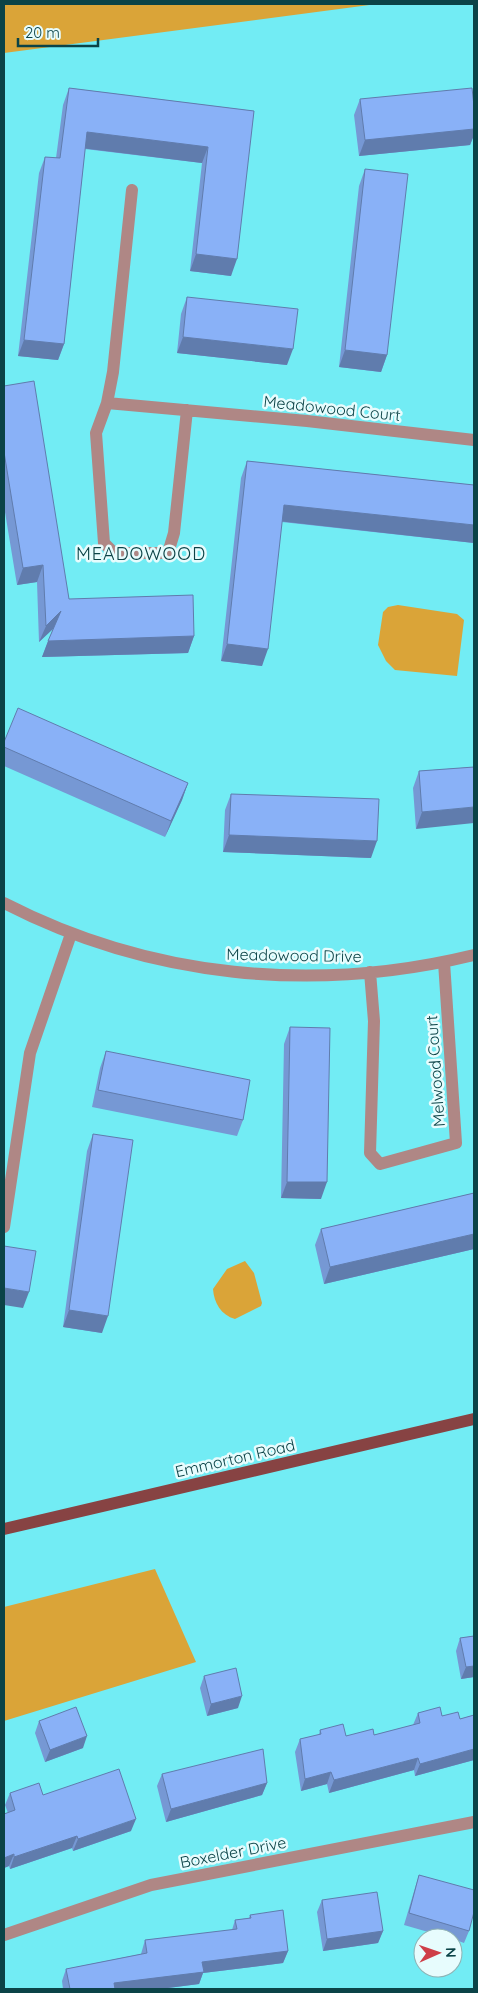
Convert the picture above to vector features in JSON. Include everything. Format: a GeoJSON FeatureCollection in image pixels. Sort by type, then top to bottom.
{"type":"FeatureCollection","features":[{"type":"Feature","properties":{"kind":"main road","name":"Emmorton Road"},"geometry":{"type":"LineString","coordinates":[[4,1529],[474,1419]]}},
{"type":"Feature","properties":{"kind":"street"},"geometry":{"type":"LineString","coordinates":[[132,190],[114,372],[108,403],[96,433],[104,543],[114,553],[168,553],[174,533],[187,410]]}},
{"type":"Feature","properties":{"kind":"street","name":"Meadowood Court"},"geometry":{"type":"LineString","coordinates":[[108,403],[474,440]]}},
{"type":"Feature","properties":{"kind":"street","name":"Meadowood Drive"},"geometry":{"type":"LineString","coordinates":[[4,903],[95,943],[146,957],[206,970],[264,974],[370,972],[444,962],[474,955]]}},
{"type":"Feature","properties":{"kind":"street"},"geometry":{"type":"LineString","coordinates":[[4,1226],[30,1054],[71,934]]}},
{"type":"Feature","properties":{"kind":"street","name":"Melwood Court"},"geometry":{"type":"LineString","coordinates":[[370,972],[374,1022],[370,1153],[380,1164],[456,1143],[444,962]]}},
{"type":"Feature","properties":{"kind":"street","name":"Boxelder Drive"},"geometry":{"type":"LineString","coordinates":[[4,1935],[151,1886],[474,1822]]}},
{"type":"Feature","properties":{"kind":"shaded area"},"geometry":{"type":"Polygon","coordinates":[[[4,4],[377,4],[4,53],[4,4]]]}},
{"type":"Feature","properties":{"kind":"shaded area"},"geometry":{"type":"Polygon","coordinates":[[[398,605],[457,614],[464,620],[457,676],[395,670],[386,661],[378,645],[383,612],[388,607],[398,605]]]}},
{"type":"Feature","properties":{"kind":"shaded area"},"geometry":{"type":"Polygon","coordinates":[[[245,1261],[254,1273],[262,1303],[261,1306],[235,1319],[226,1315],[219,1308],[213,1289],[227,1269],[245,1261]]]}},
{"type":"Feature","properties":{"kind":"shaded area"},"geometry":{"type":"Polygon","coordinates":[[[155,1569],[196,1662],[4,1721],[4,1607],[155,1569]]]}},
{"type":"Feature","properties":{"kind":"building"},"geometry":{"type":"Polygon","coordinates":[[[69,88],[254,111],[237,259],[196,254],[208,147],[87,132],[64,344],[24,340],[45,157],[60,158],[69,88]]]}},
{"type":"Feature","properties":{"kind":"building"},"geometry":{"type":"Polygon","coordinates":[[[472,88],[474,129],[365,140],[360,99],[472,88]]]}},
{"type":"Feature","properties":{"kind":"building"},"geometry":{"type":"Polygon","coordinates":[[[365,169],[408,174],[387,355],[345,350],[365,169]]]}},
{"type":"Feature","properties":{"kind":"building"},"geometry":{"type":"Polygon","coordinates":[[[187,297],[298,309],[293,349],[183,337],[187,297]]]}},
{"type":"Feature","properties":{"kind":"building"},"geometry":{"type":"Polygon","coordinates":[[[34,381],[69,599],[193,595],[194,636],[48,641],[61,611],[46,626],[43,565],[23,568],[4,452],[4,386],[34,381]]]}},
{"type":"Feature","properties":{"kind":"building"},"geometry":{"type":"Polygon","coordinates":[[[247,461],[474,485],[474,525],[284,505],[268,649],[227,644],[247,461]]]}},
{"type":"Feature","properties":{"kind":"building"},"geometry":{"type":"Polygon","coordinates":[[[18,708],[188,783],[171,821],[4,747],[4,742],[18,708]]]}},
{"type":"Feature","properties":{"kind":"building"},"geometry":{"type":"Polygon","coordinates":[[[474,767],[474,807],[422,812],[419,771],[474,767]]]}},
{"type":"Feature","properties":{"kind":"building"},"geometry":{"type":"Polygon","coordinates":[[[231,794],[379,799],[377,841],[229,835],[231,794]]]}},
{"type":"Feature","properties":{"kind":"building"},"geometry":{"type":"Polygon","coordinates":[[[290,1027],[330,1028],[327,1182],[287,1182],[290,1027]]]}},
{"type":"Feature","properties":{"kind":"building"},"geometry":{"type":"Polygon","coordinates":[[[106,1051],[250,1080],[243,1120],[98,1090],[106,1051]]]}},
{"type":"Feature","properties":{"kind":"building"},"geometry":{"type":"Polygon","coordinates":[[[93,1134],[133,1140],[108,1316],[69,1310],[93,1134]]]}},
{"type":"Feature","properties":{"kind":"building"},"geometry":{"type":"Polygon","coordinates":[[[474,1193],[474,1234],[330,1267],[321,1229],[474,1193]]]}},
{"type":"Feature","properties":{"kind":"building"},"geometry":{"type":"Polygon","coordinates":[[[4,1246],[36,1251],[29,1292],[4,1288],[4,1246]]]}},
{"type":"Feature","properties":{"kind":"building"},"geometry":{"type":"Polygon","coordinates":[[[474,1636],[474,1666],[466,1667],[460,1638],[474,1636]]]}},
{"type":"Feature","properties":{"kind":"building"},"geometry":{"type":"Polygon","coordinates":[[[236,1668],[242,1696],[211,1704],[204,1676],[236,1668]]]}},
{"type":"Feature","properties":{"kind":"building"},"geometry":{"type":"Polygon","coordinates":[[[76,1707],[87,1736],[50,1750],[39,1721],[76,1707]]]}},
{"type":"Feature","properties":{"kind":"building"},"geometry":{"type":"Polygon","coordinates":[[[440,1707],[442,1716],[458,1712],[460,1719],[474,1715],[474,1749],[420,1764],[418,1758],[334,1780],[331,1772],[305,1779],[300,1739],[321,1734],[320,1730],[343,1724],[346,1736],[373,1729],[374,1735],[420,1723],[418,1713],[440,1707]]]}},
{"type":"Feature","properties":{"kind":"building"},"geometry":{"type":"Polygon","coordinates":[[[263,1749],[267,1783],[171,1809],[162,1774],[263,1749]]]}},
{"type":"Feature","properties":{"kind":"building"},"geometry":{"type":"Polygon","coordinates":[[[119,1769],[136,1819],[78,1839],[77,1836],[14,1857],[14,1854],[4,1858],[4,1814],[15,1810],[10,1793],[39,1783],[43,1795],[119,1769]]]}},
{"type":"Feature","properties":{"kind":"building"},"geometry":{"type":"Polygon","coordinates":[[[419,1875],[474,1890],[474,1912],[469,1931],[409,1913],[419,1875]]]}},
{"type":"Feature","properties":{"kind":"building"},"geometry":{"type":"Polygon","coordinates":[[[377,1892],[383,1931],[327,1939],[322,1900],[377,1892]]]}},
{"type":"Feature","properties":{"kind":"building"},"geometry":{"type":"Polygon","coordinates":[[[283,1910],[288,1951],[202,1962],[204,1972],[114,1983],[115,1989],[70,1989],[66,1969],[147,1953],[145,1940],[237,1929],[235,1920],[251,1918],[250,1915],[283,1910]]]}},
{"type":"Feature","properties":{"kind":"district","name":"MEADOWOOD"},"geometry":{"type":"Point","coordinates":[141,554]}}]}
